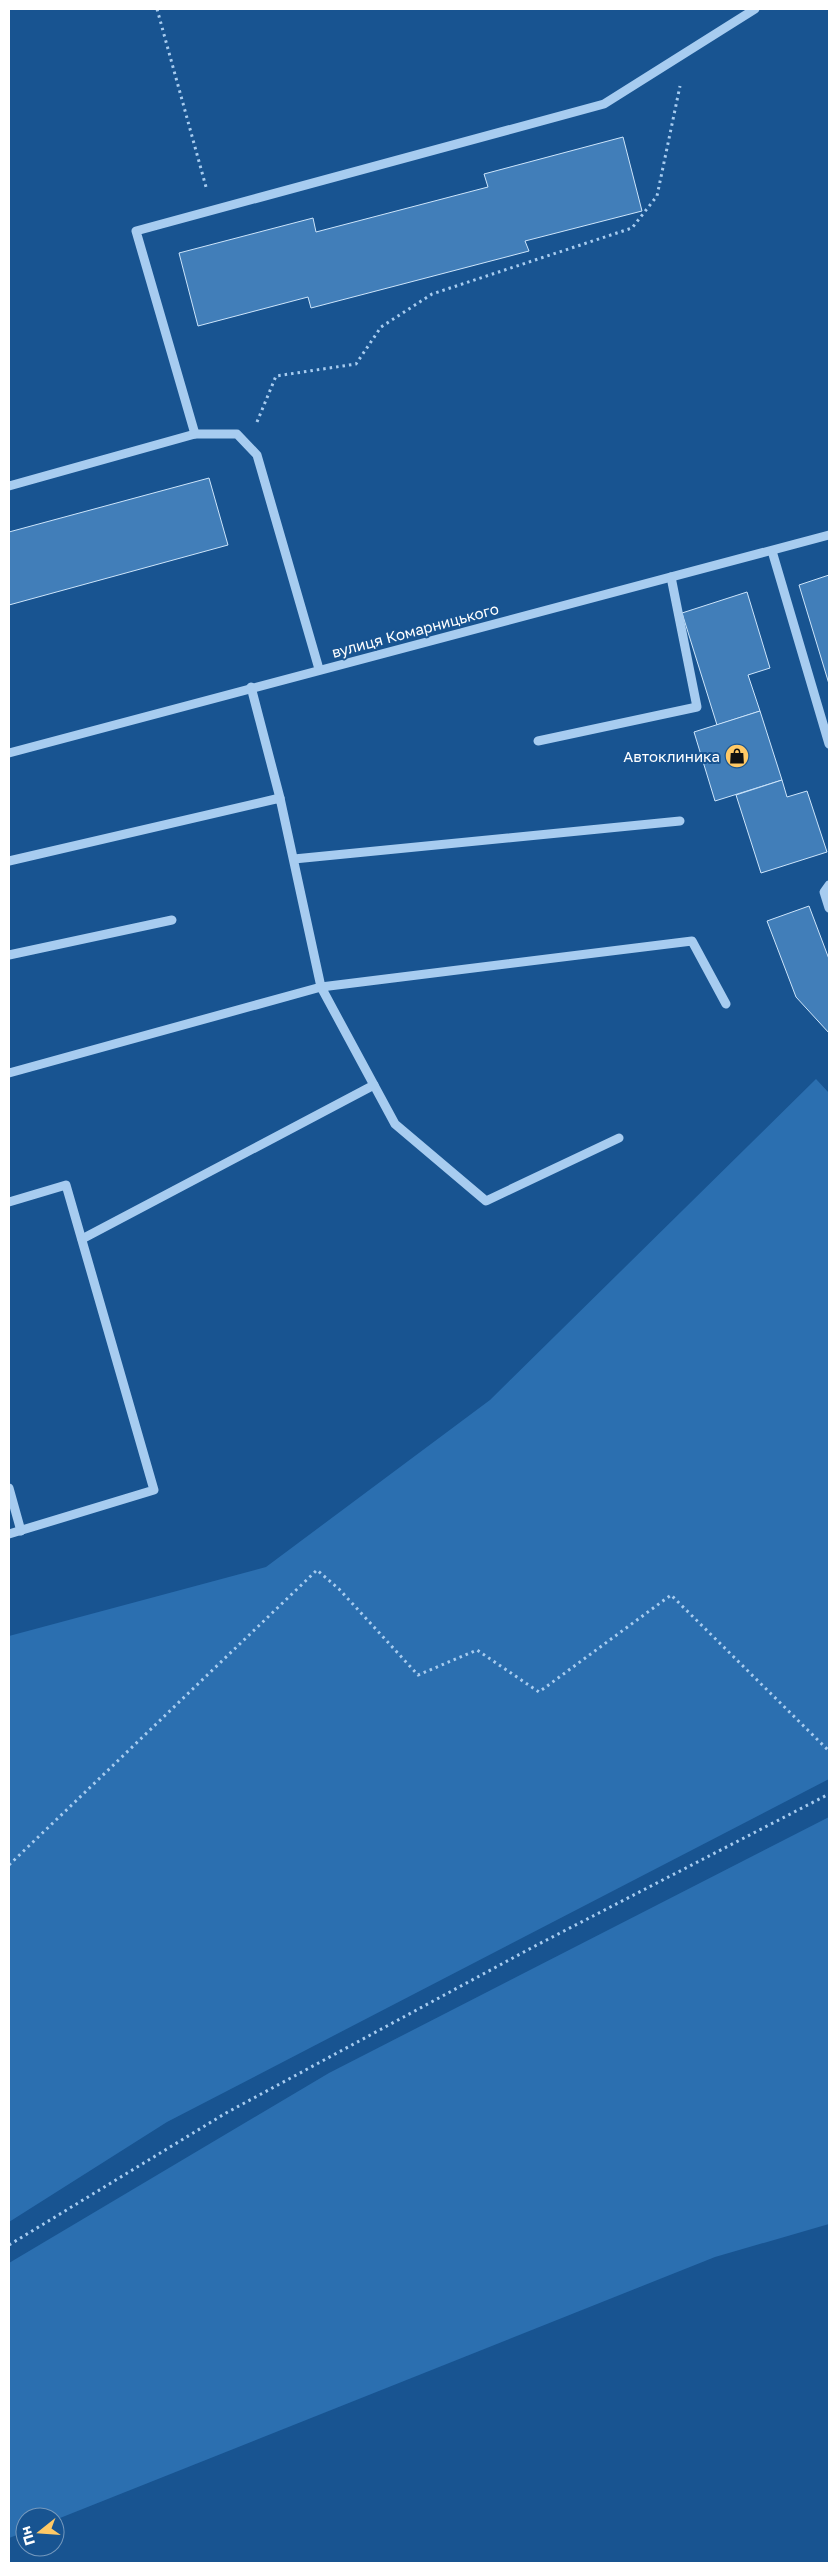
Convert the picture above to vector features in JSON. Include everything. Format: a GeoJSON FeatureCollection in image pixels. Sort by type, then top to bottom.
{"type":"FeatureCollection","features":[{"type":"Feature","properties":{"kind":"street"},"geometry":{"type":"LineString","coordinates":[[195,434],[136,231],[604,104],[755,9]]}},
{"type":"Feature","properties":{"kind":"street"},"geometry":{"type":"LineString","coordinates":[[9,486],[195,434],[237,434],[257,455],[319,669]]}},
{"type":"Feature","properties":{"kind":"street","name":"вулиця Комарницького"},"geometry":{"type":"LineString","coordinates":[[9,753],[319,669],[829,536]]}},
{"type":"Feature","properties":{"kind":"street"},"geometry":{"type":"LineString","coordinates":[[772,551],[829,744]]}},
{"type":"Feature","properties":{"kind":"street"},"geometry":{"type":"LineString","coordinates":[[538,741],[697,707],[671,578]]}},
{"type":"Feature","properties":{"kind":"street"},"geometry":{"type":"LineString","coordinates":[[251,687],[280,798],[321,987],[395,1124],[486,1201],[619,1138]]}},
{"type":"Feature","properties":{"kind":"street"},"geometry":{"type":"LineString","coordinates":[[9,860],[280,798]]}},
{"type":"Feature","properties":{"kind":"street"},"geometry":{"type":"LineString","coordinates":[[294,859],[680,821]]}},
{"type":"Feature","properties":{"kind":"street"},"geometry":{"type":"LineString","coordinates":[[829,885],[824,892],[829,908]]}},
{"type":"Feature","properties":{"kind":"street"},"geometry":{"type":"LineString","coordinates":[[9,955],[172,920]]}},
{"type":"Feature","properties":{"kind":"street"},"geometry":{"type":"LineString","coordinates":[[9,1073],[321,987],[692,941],[726,1004]]}},
{"type":"Feature","properties":{"kind":"street"},"geometry":{"type":"LineString","coordinates":[[82,1239],[374,1085]]}},
{"type":"Feature","properties":{"kind":"street"},"geometry":{"type":"LineString","coordinates":[[9,1202],[66,1185],[154,1490],[9,1534]]}},
{"type":"Feature","properties":{"kind":"street"},"geometry":{"type":"LineString","coordinates":[[9,1488],[21,1531]]}},
{"type":"Feature","properties":{"kind":"path"},"geometry":{"type":"LineString","coordinates":[[157,9],[212,210]]}},
{"type":"Feature","properties":{"kind":"path"},"geometry":{"type":"LineString","coordinates":[[247,445],[276,376],[356,364],[381,327],[432,294],[632,228],[657,196],[688,52]]}},
{"type":"Feature","properties":{"kind":"path"},"geometry":{"type":"LineString","coordinates":[[9,1865],[317,1570],[339,1589],[418,1675],[477,1650],[539,1692],[671,1595],[829,1751]]}},
{"type":"Feature","properties":{"kind":"path"},"geometry":{"type":"LineString","coordinates":[[9,2245],[226,2113],[535,1946],[829,1794]]}},
{"type":"Feature","properties":{"kind":"shaded area"},"geometry":{"type":"Polygon","coordinates":[[[816,1079],[829,1093],[829,1779],[167,2122],[9,2222],[9,1636],[266,1567],[490,1400],[816,1079]]]}},
{"type":"Feature","properties":{"kind":"shaded area"},"geometry":{"type":"Polygon","coordinates":[[[829,1817],[829,2224],[715,2257],[65,2516],[65,2507],[15,2507],[15,2536],[9,2538],[9,2263],[329,2073],[829,1817]]]}},
{"type":"Feature","properties":{"kind":"building"},"geometry":{"type":"Polygon","coordinates":[[[623,137],[642,211],[525,241],[529,251],[311,308],[308,297],[198,326],[179,253],[313,218],[316,232],[488,187],[484,174],[623,137]]]}},
{"type":"Feature","properties":{"kind":"building"},"geometry":{"type":"Polygon","coordinates":[[[209,478],[228,545],[9,605],[9,532],[209,478]]]}},
{"type":"Feature","properties":{"kind":"building"},"geometry":{"type":"Polygon","coordinates":[[[829,575],[829,684],[799,585],[829,575]]]}},
{"type":"Feature","properties":{"kind":"building"},"geometry":{"type":"Polygon","coordinates":[[[747,592],[770,668],[748,675],[760,711],[717,725],[682,613],[747,592]]]}},
{"type":"Feature","properties":{"kind":"building","name":"Автоклиника"},"geometry":{"type":"Polygon","coordinates":[[[760,711],[782,780],[715,801],[694,732],[760,711]]]}},
{"type":"Feature","properties":{"kind":"building"},"geometry":{"type":"Polygon","coordinates":[[[782,780],[787,797],[807,791],[827,852],[761,873],[736,795],[782,780]]]}},
{"type":"Feature","properties":{"kind":"building"},"geometry":{"type":"Polygon","coordinates":[[[809,906],[829,959],[829,1033],[796,997],[767,921],[809,906]]]}},
{"type":"Feature","properties":{"kind":"place","name":"Автоклиника"},"geometry":{"type":"Point","coordinates":[737,756]}}]}
